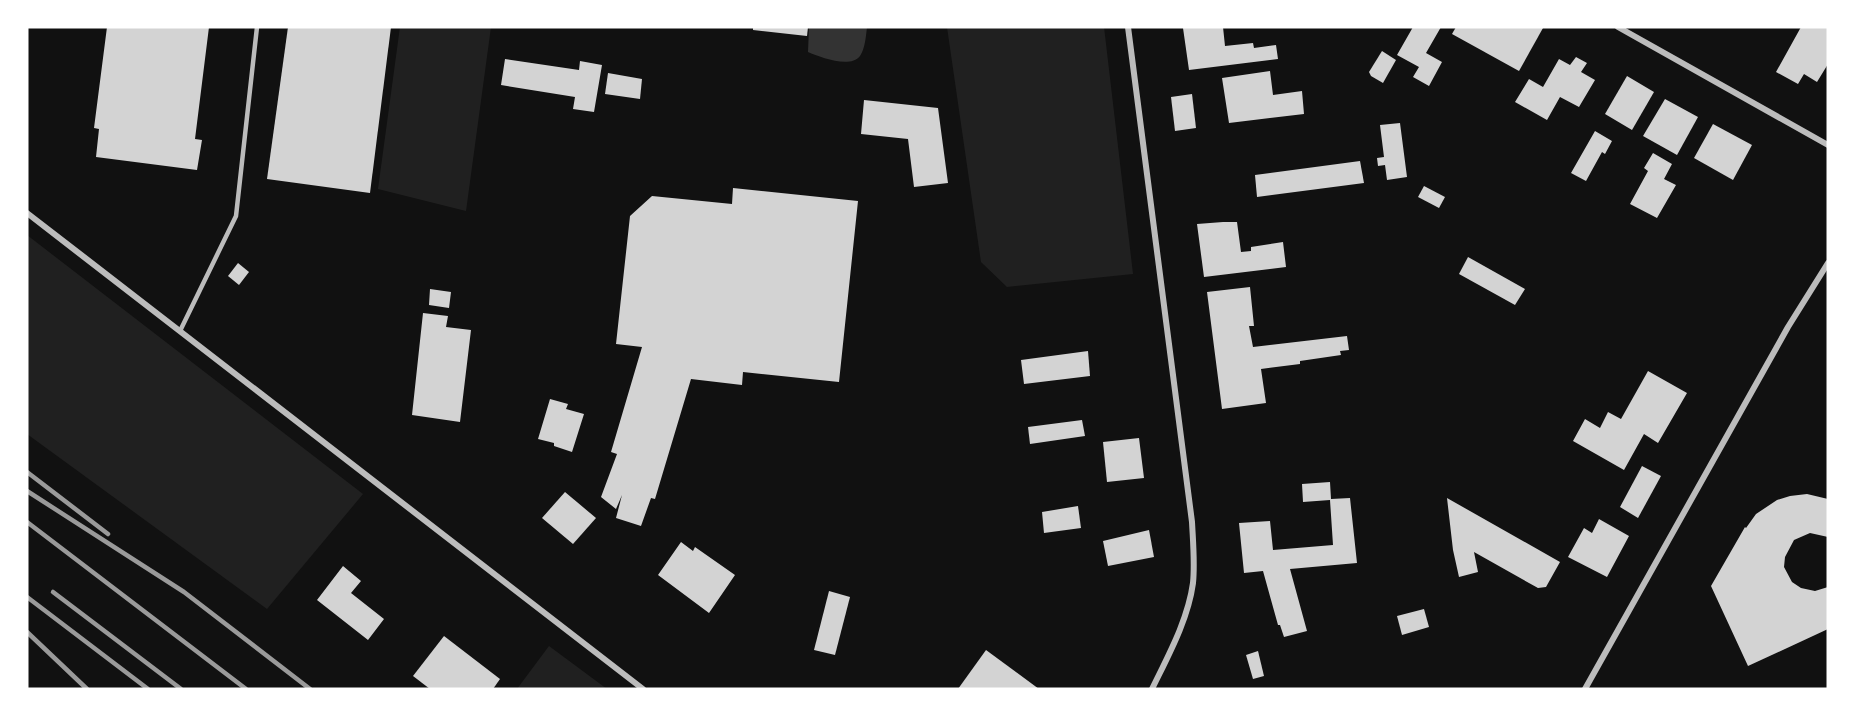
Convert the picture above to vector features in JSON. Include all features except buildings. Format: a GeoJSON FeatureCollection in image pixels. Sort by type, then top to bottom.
{"type":"FeatureCollection","features":[{"type":"Feature","properties":{"kind":"street"},"geometry":{"type":"LineString","coordinates":[[1128,27],[1192,522],[1194,568],[1192,586],[1180,629],[1152,689]]}},
{"type":"Feature","properties":{"kind":"street"},"geometry":{"type":"LineString","coordinates":[[1618,27],[1828,146]]}},
{"type":"Feature","properties":{"kind":"street"},"geometry":{"type":"LineString","coordinates":[[27,213],[643,689]]}},
{"type":"Feature","properties":{"kind":"street"},"geometry":{"type":"LineString","coordinates":[[1585,689],[1788,327],[1828,263]]}},
{"type":"Feature","properties":{"kind":"lane"},"geometry":{"type":"LineString","coordinates":[[180,331],[236,216],[257,27]]}},
{"type":"Feature","properties":{"kind":"shaded area"},"geometry":{"type":"Polygon","coordinates":[[[400,27],[491,27],[466,211],[378,189],[400,27]]]}},
{"type":"Feature","properties":{"kind":"shaded area"},"geometry":{"type":"Polygon","coordinates":[[[809,27],[867,27],[862,53],[855,60],[842,62],[808,52],[809,27]]]}},
{"type":"Feature","properties":{"kind":"shaded area"},"geometry":{"type":"Polygon","coordinates":[[[947,27],[1104,27],[1133,274],[1007,287],[981,262],[947,27]]]}},
{"type":"Feature","properties":{"kind":"shaded area"},"geometry":{"type":"Polygon","coordinates":[[[27,235],[363,494],[267,609],[27,434],[27,235]]]}},
{"type":"Feature","properties":{"kind":"shaded area"},"geometry":{"type":"Polygon","coordinates":[[[549,646],[607,689],[517,689],[549,646]]]}},
{"type":"Feature","properties":{"kind":"railway"},"geometry":{"type":"LineString","coordinates":[[27,472],[108,534]]}},
{"type":"Feature","properties":{"kind":"railway"},"geometry":{"type":"LineString","coordinates":[[27,491],[184,592],[310,689]]}},
{"type":"Feature","properties":{"kind":"railway"},"geometry":{"type":"LineString","coordinates":[[27,522],[246,689]]}},
{"type":"Feature","properties":{"kind":"railway"},"geometry":{"type":"LineString","coordinates":[[53,592],[181,689]]}},
{"type":"Feature","properties":{"kind":"railway"},"geometry":{"type":"LineString","coordinates":[[27,597],[148,689]]}},
{"type":"Feature","properties":{"kind":"railway"},"geometry":{"type":"LineString","coordinates":[[27,632],[87,689]]}}]}
